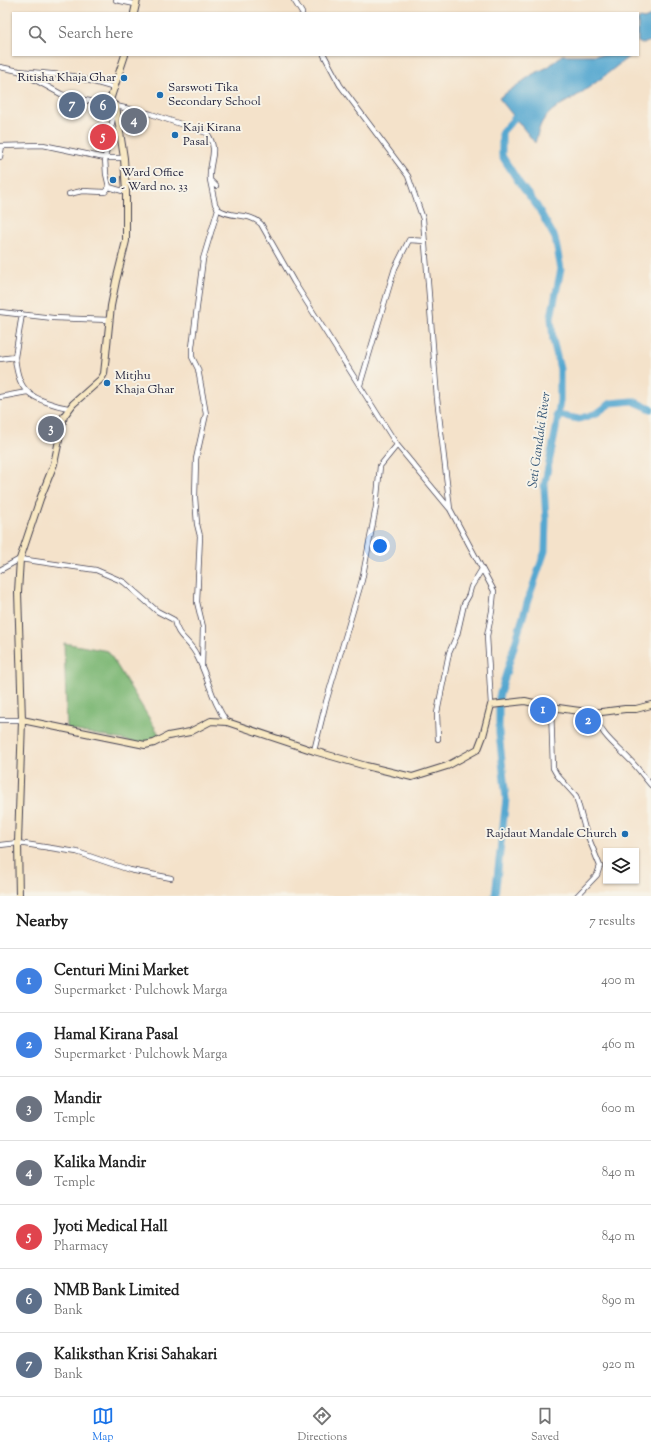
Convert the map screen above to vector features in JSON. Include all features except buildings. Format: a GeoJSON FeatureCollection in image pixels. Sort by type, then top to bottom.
{"type":"FeatureCollection","features":[{"type":"Feature","properties":{"kind":"main road"},"geometry":{"type":"LineString","coordinates":[[134,12],[136,2]]}},
{"type":"Feature","properties":{"kind":"main road"},"geometry":{"type":"LineString","coordinates":[[19,896],[18,843],[22,720],[18,592],[20,559],[40,499],[54,464],[64,419],[68,408],[103,376],[116,281],[126,241],[124,158],[116,106],[111,103],[110,100],[125,56]]}},
{"type":"Feature","properties":{"kind":"main road"},"geometry":{"type":"LineString","coordinates":[[22,720],[145,746],[168,736],[190,732],[211,721],[227,722],[314,752],[366,766],[415,776],[447,766],[478,749],[491,705],[525,701],[551,708],[594,713],[641,708],[651,705]]}},
{"type":"Feature","properties":{"kind":"street"},"geometry":{"type":"LineString","coordinates":[[116,0],[136,2]]}},
{"type":"Feature","properties":{"kind":"street"},"geometry":{"type":"LineString","coordinates":[[294,0],[301,12]]}},
{"type":"Feature","properties":{"kind":"street"},"geometry":{"type":"LineString","coordinates":[[325,56],[340,85],[408,176],[423,219],[437,398],[450,509]]}},
{"type":"Feature","properties":{"kind":"street"},"geometry":{"type":"LineString","coordinates":[[0,67],[19,71],[73,76],[115,88]]}},
{"type":"Feature","properties":{"kind":"street"},"geometry":{"type":"LineString","coordinates":[[19,71],[61,94],[151,114],[207,133],[213,141],[214,148],[210,180],[215,204],[218,209],[229,215],[254,218],[261,224],[294,282],[397,445],[450,509],[494,590],[487,636],[491,705]]}},
{"type":"Feature","properties":{"kind":"street"},"geometry":{"type":"LineString","coordinates":[[109,187],[105,158],[116,106]]}},
{"type":"Feature","properties":{"kind":"street"},"geometry":{"type":"LineString","coordinates":[[0,157],[1,146],[43,145],[105,158],[124,158]]}},
{"type":"Feature","properties":{"kind":"street"},"geometry":{"type":"LineString","coordinates":[[210,180],[216,186]]}},
{"type":"Feature","properties":{"kind":"street"},"geometry":{"type":"LineString","coordinates":[[109,187],[126,192]]}},
{"type":"Feature","properties":{"kind":"street"},"geometry":{"type":"LineString","coordinates":[[69,194],[82,191],[105,192],[109,187]]}},
{"type":"Feature","properties":{"kind":"street"},"geometry":{"type":"LineString","coordinates":[[202,666],[203,627],[197,602],[200,536],[195,497],[196,459],[206,414],[198,369],[192,357],[192,347],[203,259],[218,209]]}},
{"type":"Feature","properties":{"kind":"street"},"geometry":{"type":"LineString","coordinates":[[360,385],[395,268],[409,240],[425,241]]}},
{"type":"Feature","properties":{"kind":"street"},"geometry":{"type":"LineString","coordinates":[[0,312],[53,318],[110,320]]}},
{"type":"Feature","properties":{"kind":"street"},"geometry":{"type":"LineString","coordinates":[[22,314],[15,358],[16,368],[20,380],[27,392],[47,402],[68,408]]}},
{"type":"Feature","properties":{"kind":"street"},"geometry":{"type":"LineString","coordinates":[[0,359],[15,358]]}},
{"type":"Feature","properties":{"kind":"street"},"geometry":{"type":"LineString","coordinates":[[0,397],[27,392]]}},
{"type":"Feature","properties":{"kind":"street"},"geometry":{"type":"LineString","coordinates":[[314,752],[326,702],[362,580],[376,507],[380,466],[397,445]]}},
{"type":"Feature","properties":{"kind":"street"},"geometry":{"type":"LineString","coordinates":[[0,570],[20,559],[96,570],[124,582],[156,611],[174,620],[176,629],[195,651],[219,711],[227,722]]}},
{"type":"Feature","properties":{"kind":"street"},"geometry":{"type":"LineString","coordinates":[[438,739],[437,713],[449,653],[458,632],[460,616],[464,604],[471,587],[482,569]]}},
{"type":"Feature","properties":{"kind":"street"},"geometry":{"type":"LineString","coordinates":[[551,708],[553,768],[557,775],[576,796],[585,830],[600,866],[598,875],[577,896]]}},
{"type":"Feature","properties":{"kind":"street"},"geometry":{"type":"LineString","coordinates":[[594,713],[600,729],[606,737],[630,760],[651,785]]}},
{"type":"Feature","properties":{"kind":"street"},"geometry":{"type":"LineString","coordinates":[[0,720],[22,720]]}},
{"type":"Feature","properties":{"kind":"street"},"geometry":{"type":"LineString","coordinates":[[0,845],[18,843],[77,852],[130,870],[171,878]]}},
{"type":"Feature","properties":{"kind":"green space"},"geometry":{"type":"Polygon","coordinates":[[[64,643],[108,651],[162,739],[149,745],[67,729],[64,643]]]}},
{"type":"Feature","properties":{"kind":"water"},"geometry":{"type":"Polygon","coordinates":[[[651,16],[651,41],[642,44],[639,42],[639,19],[644,19],[651,16]]]}},
{"type":"Feature","properties":{"kind":"water"},"geometry":{"type":"Polygon","coordinates":[[[561,56],[630,56],[577,96],[557,107],[549,114],[541,124],[535,143],[499,98],[533,74],[548,67],[561,56]]]}},
{"type":"Feature","properties":{"kind":"waterway","name":"Seti Gandaki River"},"geometry":{"type":"LineString","coordinates":[[495,896],[506,799],[499,733],[499,697],[528,600],[545,551],[546,519],[544,487],[560,401],[560,369],[553,340],[551,317],[561,269],[555,238],[537,206],[520,184],[502,156],[502,132],[521,111]]}},
{"type":"Feature","properties":{"kind":"waterway"},"geometry":{"type":"LineString","coordinates":[[557,415],[579,419],[597,413],[611,403],[633,401],[651,409]]}},
{"type":"Feature","properties":{"kind":"place","name":"Ritisha Khaja Ghar"},"geometry":{"type":"Point","coordinates":[124,78]}},
{"type":"Feature","properties":{"kind":"place","name":"Sarswoti Tika Secondary School"},"geometry":{"type":"Point","coordinates":[160,95]}},
{"type":"Feature","properties":{"kind":"place","name":"Kaliksthan Krisi Sahakari"},"geometry":{"type":"Point","coordinates":[72,105]}},
{"type":"Feature","properties":{"kind":"place","name":"NMB Bank Limited"},"geometry":{"type":"Point","coordinates":[103,107]}},
{"type":"Feature","properties":{"kind":"place","name":"Kalika Mandir"},"geometry":{"type":"Point","coordinates":[134,121]}},
{"type":"Feature","properties":{"kind":"place","name":"Kaji Kirana Pasal"},"geometry":{"type":"Point","coordinates":[175,135]}},
{"type":"Feature","properties":{"kind":"place","name":"Jyoti Medical Hall"},"geometry":{"type":"Point","coordinates":[103,137]}},
{"type":"Feature","properties":{"kind":"place","name":"Ward Office - Ward no. 33"},"geometry":{"type":"Point","coordinates":[113,180]}},
{"type":"Feature","properties":{"kind":"place","name":"Mitjhu Khaja Ghar"},"geometry":{"type":"Point","coordinates":[107,383]}},
{"type":"Feature","properties":{"kind":"place","name":"Mandir"},"geometry":{"type":"Point","coordinates":[51,429]}},
{"type":"Feature","properties":{"kind":"place","name":"Centuri Mini Market"},"geometry":{"type":"Point","coordinates":[543,710]}},
{"type":"Feature","properties":{"kind":"place","name":"Hamal Kirana Pasal"},"geometry":{"type":"Point","coordinates":[588,721]}},
{"type":"Feature","properties":{"kind":"place","name":"Rajdaut Mandale Church"},"geometry":{"type":"Point","coordinates":[625,834]}}]}
